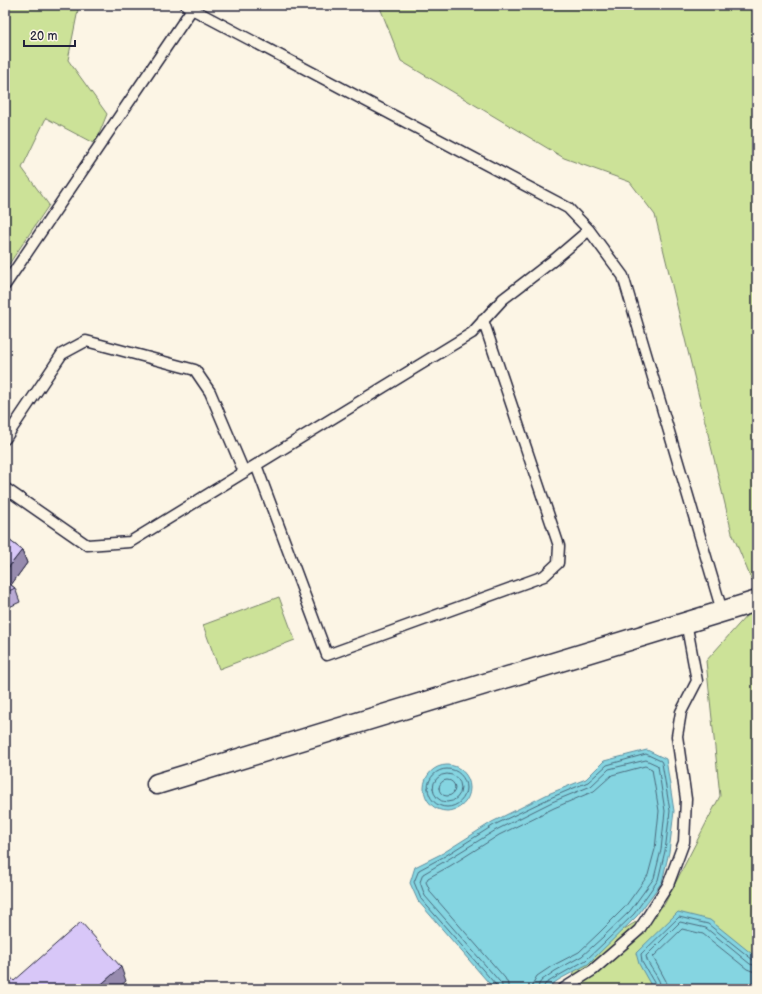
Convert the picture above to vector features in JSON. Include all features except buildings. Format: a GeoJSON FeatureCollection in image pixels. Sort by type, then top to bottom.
{"type":"FeatureCollection","features":[{"type":"Feature","properties":{"kind":"street"},"geometry":{"type":"LineString","coordinates":[[157,784],[757,601]]}},
{"type":"Feature","properties":{"kind":"lane"},"geometry":{"type":"LineString","coordinates":[[5,285],[189,7],[568,208],[589,230],[623,276],[722,611]]}},
{"type":"Feature","properties":{"kind":"lane"},"geometry":{"type":"LineString","coordinates":[[5,488],[87,545],[130,542],[472,333],[503,298],[555,259],[589,230]]}},
{"type":"Feature","properties":{"kind":"lane"},"geometry":{"type":"LineString","coordinates":[[256,465],[327,655],[544,576],[558,563],[559,546],[483,320]]}},
{"type":"Feature","properties":{"kind":"lane"},"geometry":{"type":"LineString","coordinates":[[5,439],[62,354],[86,341],[195,370],[210,392],[244,472]]}},
{"type":"Feature","properties":{"kind":"lane"},"geometry":{"type":"LineString","coordinates":[[563,989],[593,970],[639,930],[668,885],[684,842],[686,799],[677,736],[681,712],[697,681],[686,622]]}},
{"type":"Feature","properties":{"kind":"green space"},"geometry":{"type":"Polygon","coordinates":[[[5,5],[74,5],[78,10],[68,60],[107,114],[95,144],[46,118],[22,168],[49,205],[5,270],[5,5]]]}},
{"type":"Feature","properties":{"kind":"green space"},"geometry":{"type":"Polygon","coordinates":[[[379,5],[757,5],[757,580],[752,581],[732,533],[655,215],[630,182],[564,158],[401,61],[379,5]]]}},
{"type":"Feature","properties":{"kind":"green space"},"geometry":{"type":"Polygon","coordinates":[[[279,597],[295,640],[219,669],[203,625],[279,597]]]}},
{"type":"Feature","properties":{"kind":"green space"},"geometry":{"type":"Polygon","coordinates":[[[757,612],[757,989],[566,989],[583,954],[664,905],[720,796],[706,661],[747,615],[757,612]]]}},
{"type":"Feature","properties":{"kind":"water"},"geometry":{"type":"Polygon","coordinates":[[[647,750],[666,759],[674,811],[669,852],[662,882],[637,916],[588,964],[545,989],[494,989],[418,901],[410,883],[415,867],[443,853],[492,822],[548,794],[586,779],[604,761],[647,750]]]}},
{"type":"Feature","properties":{"kind":"water"},"geometry":{"type":"Polygon","coordinates":[[[442,765],[452,765],[460,769],[466,775],[470,783],[470,793],[466,801],[460,807],[452,811],[442,811],[434,807],[428,801],[424,793],[424,783],[428,775],[434,769],[442,765]]]}},
{"type":"Feature","properties":{"kind":"water"},"geometry":{"type":"Polygon","coordinates":[[[678,912],[710,920],[757,958],[757,989],[653,989],[639,964],[636,953],[678,912]]]}}]}
